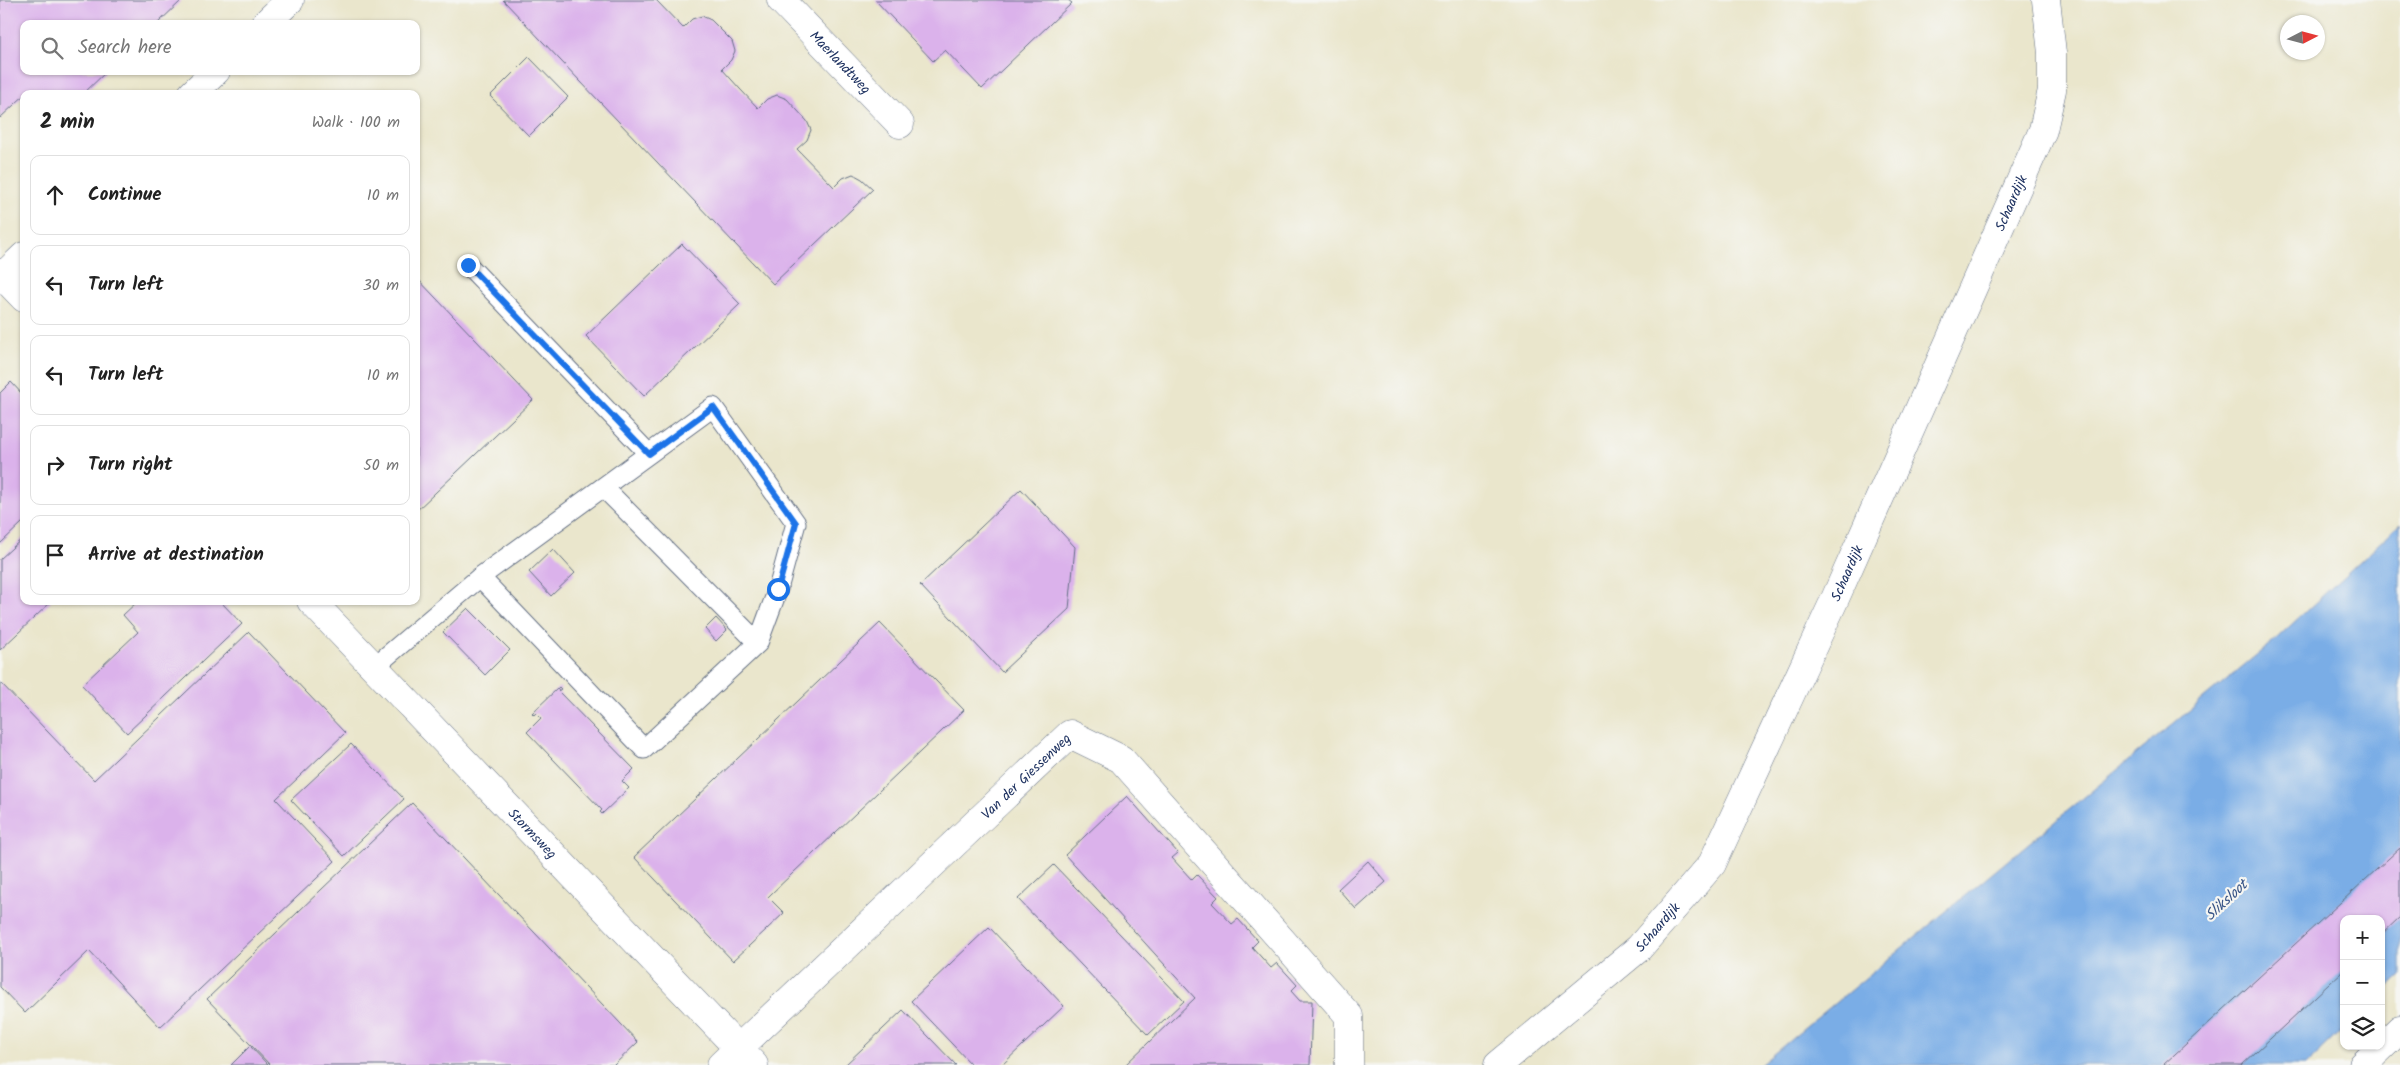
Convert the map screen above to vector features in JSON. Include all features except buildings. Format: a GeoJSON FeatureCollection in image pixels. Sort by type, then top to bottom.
{"type":"FeatureCollection","features":[{"type":"Feature","properties":{"kind":"street"},"geometry":{"type":"LineString","coordinates":[[269,20],[290,0]]}},
{"type":"Feature","properties":{"kind":"street","name":"Maerlandtweg"},"geometry":{"type":"LineString","coordinates":[[781,0],[900,124]]}},
{"type":"Feature","properties":{"kind":"street","name":"Schaardijk"},"geometry":{"type":"LineString","coordinates":[[1498,1065],[1639,948],[1712,864],[1834,601],[2043,130],[2052,90],[2052,53],[2046,0]]}},
{"type":"Feature","properties":{"kind":"street"},"geometry":{"type":"LineString","coordinates":[[196,90],[212,75]]}},
{"type":"Feature","properties":{"kind":"street"},"geometry":{"type":"LineString","coordinates":[[20,259],[1,276],[20,294]]}},
{"type":"Feature","properties":{"kind":"street","name":"Stormsweg"},"geometry":{"type":"LineString","coordinates":[[315,605],[738,1060]]}},
{"type":"Feature","properties":{"kind":"street","name":"Van der Giessenweg"},"geometry":{"type":"LineString","coordinates":[[738,1060],[1070,734],[1121,759],[1349,1016],[1349,1065]]}},
{"type":"Feature","properties":{"kind":"street"},"geometry":{"type":"LineString","coordinates":[[2363,1065],[2400,1029]]}},
{"type":"Feature","properties":{"kind":"lane"},"geometry":{"type":"LineString","coordinates":[[468,265],[649,454]]}},
{"type":"Feature","properties":{"kind":"lane"},"geometry":{"type":"LineString","coordinates":[[374,667],[480,577],[713,407],[796,523],[778,589],[758,643],[644,749],[480,577]]}},
{"type":"Feature","properties":{"kind":"lane"},"geometry":{"type":"LineString","coordinates":[[603,487],[758,643]]}},
{"type":"Feature","properties":{"kind":"water","name":"Sliksloot"},"geometry":{"type":"Polygon","coordinates":[[[2400,524],[2400,975],[2385,988],[2385,915],[2340,915],[2340,1032],[2306,1065],[1760,1065],[2277,638],[2400,524]]]}},
{"type":"Feature","properties":{"kind":"route"},"geometry":{"type":"LineString","coordinates":[[468,265],[649,454],[713,407],[796,523],[778,589]]}}]}
